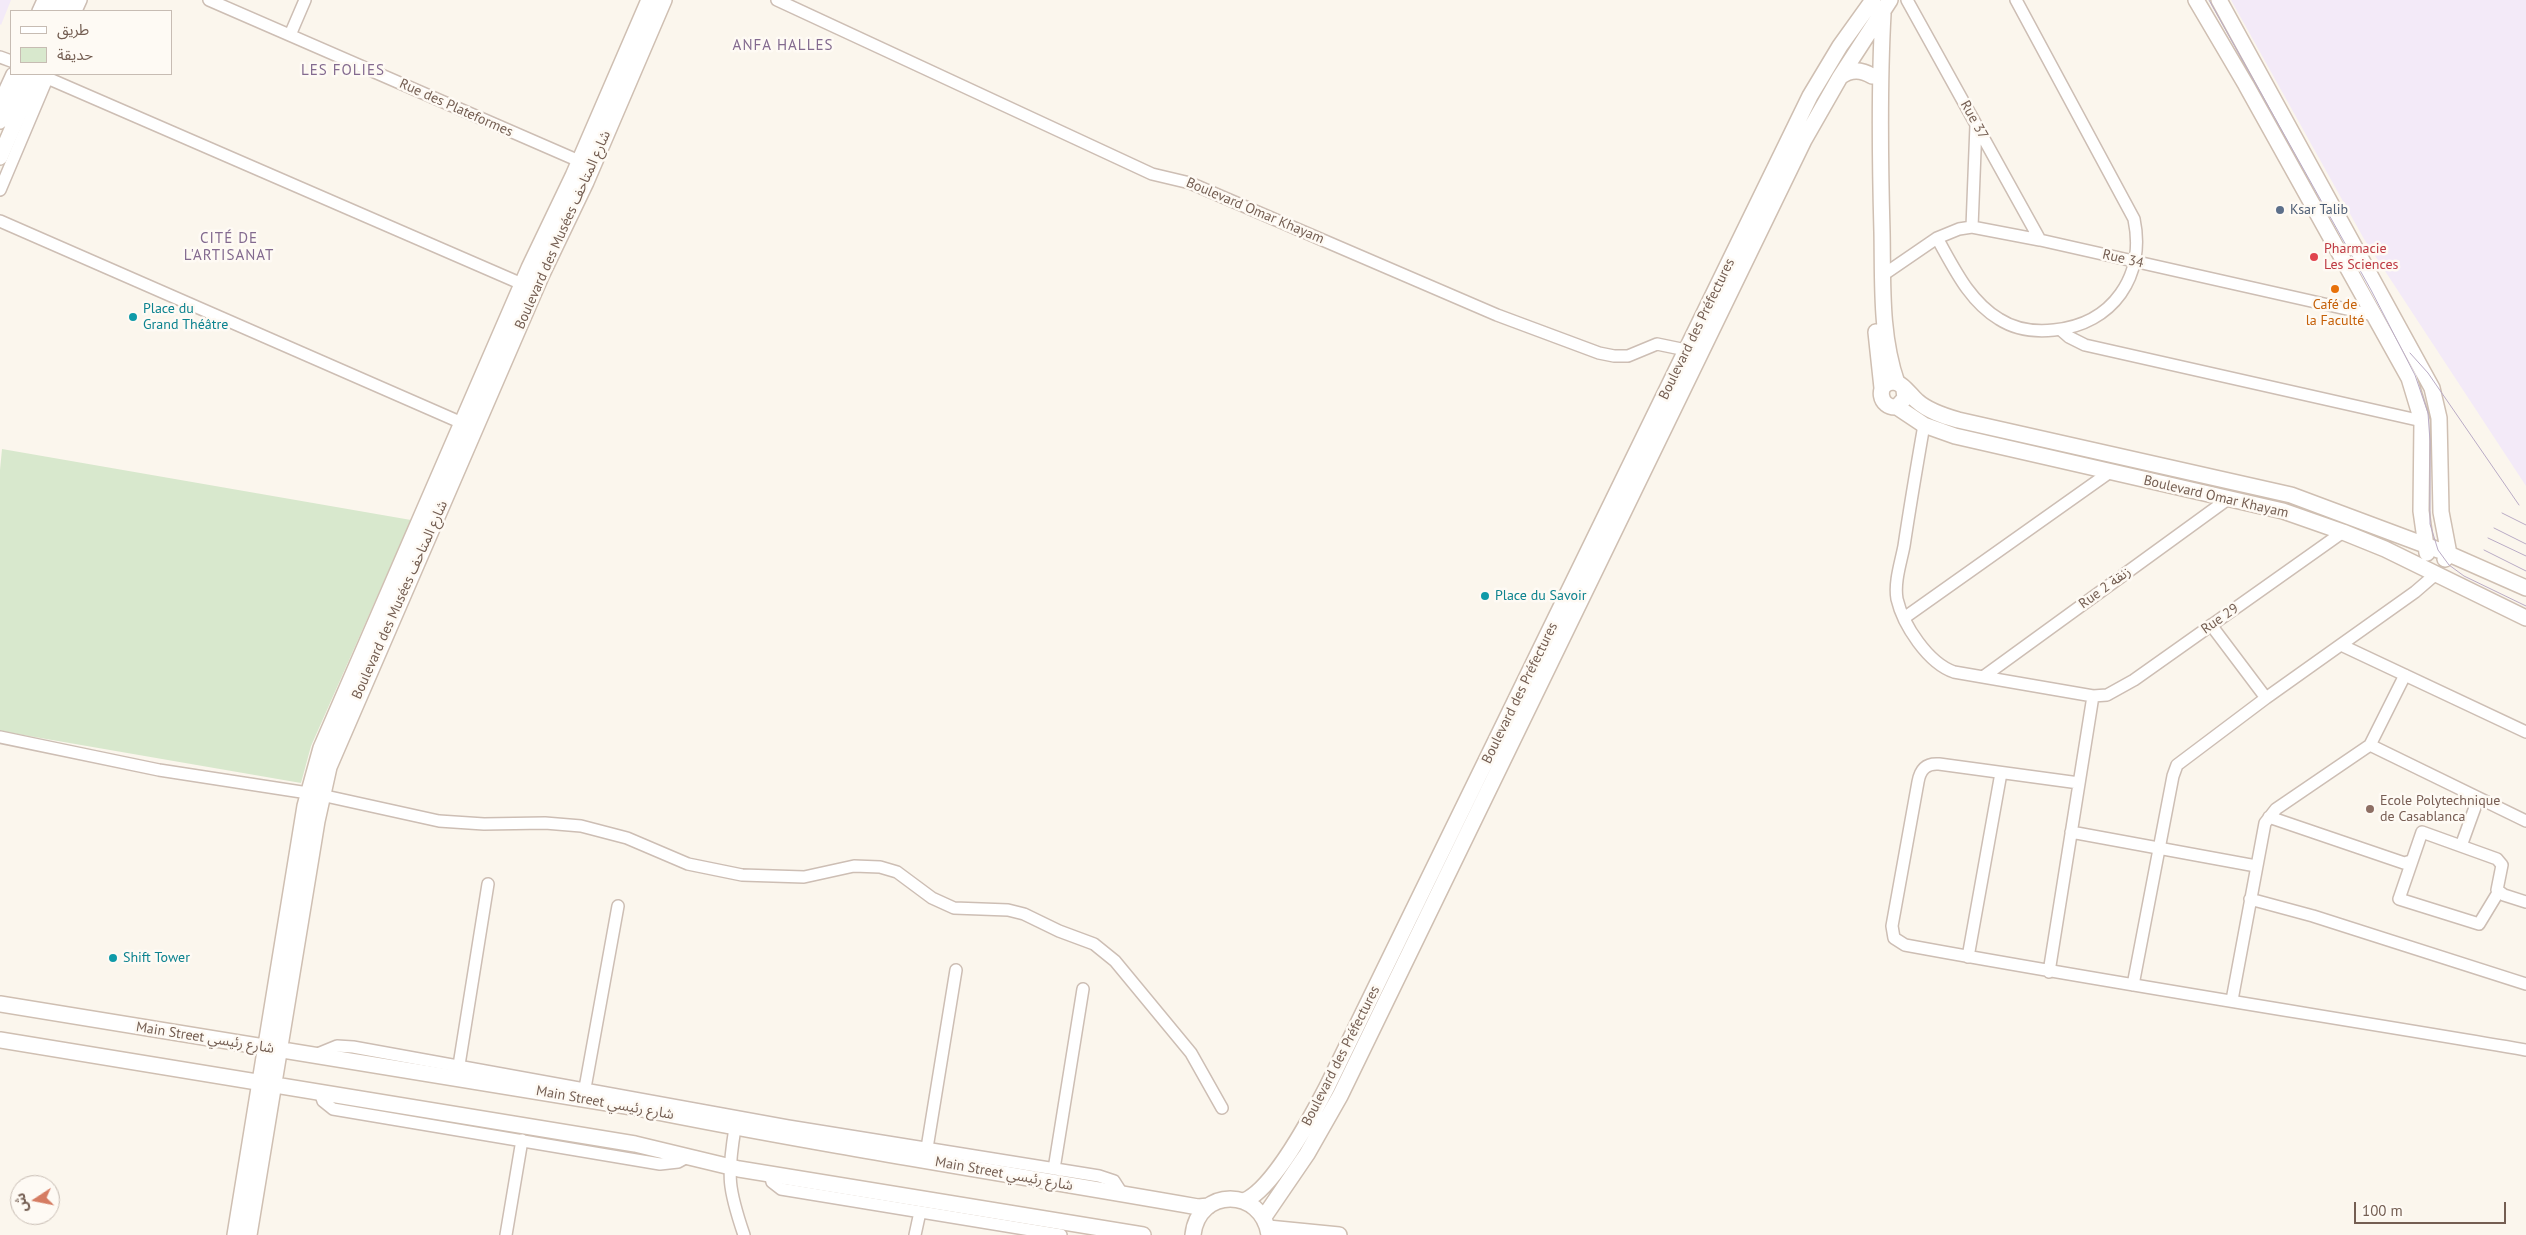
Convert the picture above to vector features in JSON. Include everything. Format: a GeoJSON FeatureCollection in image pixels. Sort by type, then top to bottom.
{"type":"FeatureCollection","features":[{"type":"Feature","properties":{"kind":"street","name":"Rue des Plateformes"},"geometry":{"type":"LineString","coordinates":[[209,0],[586,164]]}},
{"type":"Feature","properties":{"kind":"street"},"geometry":{"type":"LineString","coordinates":[[290,35],[305,0]]}},
{"type":"Feature","properties":{"kind":"street","name":"Boulevard des Musées شارع المتاحف"},"geometry":{"type":"LineString","coordinates":[[314,794],[542,274],[649,0]]}},
{"type":"Feature","properties":{"kind":"street","name":"Boulevard des Musées شارع المتاحف"},"geometry":{"type":"LineString","coordinates":[[249,1235],[271,1048],[314,794],[327,733],[522,284],[586,164],[664,0]]}},
{"type":"Feature","properties":{"kind":"street","name":"Boulevard Omar Khayam"},"geometry":{"type":"LineString","coordinates":[[777,0],[1152,174],[1190,184],[1526,326],[1614,356],[1634,354],[1648,346],[1657,344],[1688,358]]}},
{"type":"Feature","properties":{"kind":"street","name":"Rue 37"},"geometry":{"type":"LineString","coordinates":[[1907,0],[2040,240]]}},
{"type":"Feature","properties":{"kind":"street"},"geometry":{"type":"LineString","coordinates":[[1937,238],[1965,286],[1986,310],[2012,326],[2028,330],[2061,330],[2084,324],[2104,312],[2120,294],[2135,261],[2137,234],[2134,218],[2016,0]]}},
{"type":"Feature","properties":{"kind":"street"},"geometry":{"type":"LineString","coordinates":[[2196,0],[2408,378],[2422,421],[2421,511],[2426,546],[2433,572]]}},
{"type":"Feature","properties":{"kind":"street"},"geometry":{"type":"LineString","coordinates":[[2133,985],[2174,768],[2182,759],[2415,592],[2449,554],[2441,512],[2439,418],[2432,388],[2219,0]]}},
{"type":"Feature","properties":{"kind":"street"},"geometry":{"type":"LineString","coordinates":[[1864,14],[1871,21],[1872,28],[1874,312],[1882,388],[1881,397],[1885,404],[1897,407],[1903,402],[1901,386],[1892,366],[1885,326],[1883,275],[1880,54],[1882,3]]}},
{"type":"Feature","properties":{"kind":"street","name":"Boulevard des Préfectures"},"geometry":{"type":"LineString","coordinates":[[1688,358],[1804,140],[1840,77],[1872,28],[1882,3]]}},
{"type":"Feature","properties":{"kind":"street","name":"Boulevard des Préfectures"},"geometry":{"type":"LineString","coordinates":[[1267,1227],[1340,1096],[1562,620],[1688,358],[1810,96],[1840,46],[1864,14],[1882,3]]}},
{"type":"Feature","properties":{"kind":"street"},"geometry":{"type":"LineString","coordinates":[[1840,77],[1848,72],[1858,71],[1872,76]]}},
{"type":"Feature","properties":{"kind":"street"},"geometry":{"type":"LineString","coordinates":[[0,100],[12,75]]}},
{"type":"Feature","properties":{"kind":"street"},"geometry":{"type":"LineString","coordinates":[[0,121],[21,75]]}},
{"type":"Feature","properties":{"kind":"street"},"geometry":{"type":"LineString","coordinates":[[0,157],[43,75]]}},
{"type":"Feature","properties":{"kind":"street"},"geometry":{"type":"LineString","coordinates":[[0,190],[43,75]]}},
{"type":"Feature","properties":{"kind":"street"},"geometry":{"type":"LineString","coordinates":[[43,75],[522,284]]}},
{"type":"Feature","properties":{"kind":"street"},"geometry":{"type":"LineString","coordinates":[[1972,227],[1976,123]]}},
{"type":"Feature","properties":{"kind":"street"},"geometry":{"type":"LineString","coordinates":[[0,221],[462,423]]}},
{"type":"Feature","properties":{"kind":"street","name":"Rue 34"},"geometry":{"type":"LineString","coordinates":[[1883,275],[1937,238],[1959,229],[1972,227],[2040,240],[2373,315]]}},
{"type":"Feature","properties":{"kind":"street"},"geometry":{"type":"LineString","coordinates":[[2061,330],[2068,337],[2085,345],[2422,421]]}},
{"type":"Feature","properties":{"kind":"street"},"geometry":{"type":"LineString","coordinates":[[1882,388],[1890,382],[1901,386]]}},
{"type":"Feature","properties":{"kind":"street","name":"Boulevard Omar Khayam"},"geometry":{"type":"LineString","coordinates":[[1901,386],[1922,405],[1958,420],[2291,495],[2449,554],[2526,588]]}},
{"type":"Feature","properties":{"kind":"street","name":"Boulevard Omar Khayam"},"geometry":{"type":"LineString","coordinates":[[1897,407],[1924,425],[1982,443],[2283,511],[2343,532],[2433,572],[2526,618]]}},
{"type":"Feature","properties":{"kind":"street"},"geometry":{"type":"LineString","coordinates":[[1924,425],[1897,587],[1897,598],[1904,618],[1921,646],[1942,668],[2093,696],[2049,972]]}},
{"type":"Feature","properties":{"kind":"street"},"geometry":{"type":"LineString","coordinates":[[1904,618],[2110,472]]}},
{"type":"Feature","properties":{"kind":"street","name":"Rue 2 زنقة"},"geometry":{"type":"LineString","coordinates":[[1983,677],[2228,499]]}},
{"type":"Feature","properties":{"kind":"street","name":"Rue 29"},"geometry":{"type":"LineString","coordinates":[[2093,696],[2107,695],[2117,690],[2343,532]]}},
{"type":"Feature","properties":{"kind":"street","name":"Boulevard des Préfectures"},"geometry":{"type":"LineString","coordinates":[[1244,1201],[1253,1197],[1265,1184],[1316,1109],[1562,620]]}},
{"type":"Feature","properties":{"kind":"street"},"geometry":{"type":"LineString","coordinates":[[2211,625],[2266,698]]}},
{"type":"Feature","properties":{"kind":"street"},"geometry":{"type":"LineString","coordinates":[[2341,645],[2526,732]]}},
{"type":"Feature","properties":{"kind":"street"},"geometry":{"type":"LineString","coordinates":[[2232,1000],[2263,830],[2269,817],[2276,809],[2370,745],[2404,675]]}},
{"type":"Feature","properties":{"kind":"street"},"geometry":{"type":"LineString","coordinates":[[0,737],[150,768],[314,794],[439,821],[484,824],[545,823],[581,826],[627,838],[688,864],[742,875],[804,877],[854,866],[880,866],[904,876],[932,898],[954,908],[1008,910],[1024,914],[1059,931],[1094,944],[1115,961],[1191,1053],[1222,1108]]}},
{"type":"Feature","properties":{"kind":"street"},"geometry":{"type":"LineString","coordinates":[[2370,745],[2526,821]]}},
{"type":"Feature","properties":{"kind":"street"},"geometry":{"type":"LineString","coordinates":[[2079,783],[1930,765],[1920,773],[1892,934],[1897,941],[1905,945],[2049,972],[2232,1000],[2526,1050]]}},
{"type":"Feature","properties":{"kind":"street"},"geometry":{"type":"LineString","coordinates":[[1968,956],[2001,773]]}},
{"type":"Feature","properties":{"kind":"street"},"geometry":{"type":"LineString","coordinates":[[2461,846],[2478,798]]}},
{"type":"Feature","properties":{"kind":"street"},"geometry":{"type":"LineString","coordinates":[[2269,817],[2404,863],[2411,861]]}},
{"type":"Feature","properties":{"kind":"street"},"geometry":{"type":"LineString","coordinates":[[2071,832],[2256,866]]}},
{"type":"Feature","properties":{"kind":"street"},"geometry":{"type":"LineString","coordinates":[[2499,891],[2479,924],[2399,899],[2422,832],[2497,859],[2502,863],[2496,887],[2499,891],[2526,902]]}},
{"type":"Feature","properties":{"kind":"street"},"geometry":{"type":"LineString","coordinates":[[459,1065],[488,884]]}},
{"type":"Feature","properties":{"kind":"street"},"geometry":{"type":"LineString","coordinates":[[2250,899],[2313,916],[2526,984]]}},
{"type":"Feature","properties":{"kind":"street"},"geometry":{"type":"LineString","coordinates":[[586,1088],[618,906]]}},
{"type":"Feature","properties":{"kind":"street"},"geometry":{"type":"LineString","coordinates":[[927,1148],[956,970]]}},
{"type":"Feature","properties":{"kind":"street"},"geometry":{"type":"LineString","coordinates":[[1054,1169],[1083,989]]}},
{"type":"Feature","properties":{"kind":"street","name":"Main Street شارع رئيسي"},"geometry":{"type":"LineString","coordinates":[[0,1004],[632,1107],[735,1128],[1198,1207],[1209,1206],[1226,1200],[1244,1201]]}},
{"type":"Feature","properties":{"kind":"street"},"geometry":{"type":"LineString","coordinates":[[0,1040],[635,1144],[729,1167],[1121,1233],[1143,1235]]}},
{"type":"Feature","properties":{"kind":"street"},"geometry":{"type":"LineString","coordinates":[[315,1055],[329,1048],[345,1046],[459,1065],[1109,1179],[1117,1185],[1123,1195]]}},
{"type":"Feature","properties":{"kind":"street","name":"Boulevard des Musées شارع المتاحف"},"geometry":{"type":"LineString","coordinates":[[235,1235],[266,1083]]}},
{"type":"Feature","properties":{"kind":"street"},"geometry":{"type":"LineString","coordinates":[[320,1092],[323,1101],[333,1109],[660,1164],[672,1164],[689,1156]]}},
{"type":"Feature","properties":{"kind":"street"},"geometry":{"type":"LineString","coordinates":[[735,1128],[729,1167],[730,1191],[744,1235]]}},
{"type":"Feature","properties":{"kind":"street"},"geometry":{"type":"LineString","coordinates":[[506,1235],[522,1140]]}},
{"type":"Feature","properties":{"kind":"street"},"geometry":{"type":"LineString","coordinates":[[770,1174],[772,1182],[781,1189],[1061,1235]]}},
{"type":"Feature","properties":{"kind":"street"},"geometry":{"type":"LineString","coordinates":[[1244,1201],[1255,1207],[1267,1227],[1339,1235]]}},
{"type":"Feature","properties":{"kind":"street"},"geometry":{"type":"LineString","coordinates":[[1193,1235],[1199,1216],[1209,1206]]}},
{"type":"Feature","properties":{"kind":"street"},"geometry":{"type":"LineString","coordinates":[[915,1235],[920,1212]]}},
{"type":"Feature","properties":{"kind":"shaded area"},"geometry":{"type":"Polygon","coordinates":[[[0,0],[11,0],[1,25],[0,24],[0,0]]]}},
{"type":"Feature","properties":{"kind":"shaded area"},"geometry":{"type":"Polygon","coordinates":[[[2231,0],[2526,0],[2526,486],[2364,239],[2231,0]]]}},
{"type":"Feature","properties":{"kind":"green space"},"geometry":{"type":"Polygon","coordinates":[[[2,449],[411,520],[311,746],[301,783],[0,731],[0,470],[2,449]]]}},
{"type":"Feature","properties":{"kind":"tram line"},"geometry":{"type":"LineString","coordinates":[[2209,0],[2371,290],[2415,375],[2428,413],[2430,524],[2438,550],[2449,565],[2464,576],[2526,606]]}},
{"type":"Feature","properties":{"kind":"tram line"},"geometry":{"type":"LineString","coordinates":[[2410,353],[2428,373],[2519,505]]}},
{"type":"Feature","properties":{"kind":"tram line"},"geometry":{"type":"LineString","coordinates":[[2502,513],[2526,525]]}},
{"type":"Feature","properties":{"kind":"tram line"},"geometry":{"type":"LineString","coordinates":[[2494,528],[2526,544]]}},
{"type":"Feature","properties":{"kind":"tram line"},"geometry":{"type":"LineString","coordinates":[[2488,538],[2526,556]]}},
{"type":"Feature","properties":{"kind":"tram line"},"geometry":{"type":"LineString","coordinates":[[2484,550],[2526,571]]}},
{"type":"Feature","properties":{"kind":"place","name":"Ksar Talib"},"geometry":{"type":"Point","coordinates":[2280,210]}},
{"type":"Feature","properties":{"kind":"place","name":"Pharmacie Les Sciences"},"geometry":{"type":"Point","coordinates":[2314,257]}},
{"type":"Feature","properties":{"kind":"place","name":"Café de la Faculté"},"geometry":{"type":"Point","coordinates":[2335,289]}},
{"type":"Feature","properties":{"kind":"place","name":"Place du Grand Théâtre"},"geometry":{"type":"Point","coordinates":[133,317]}},
{"type":"Feature","properties":{"kind":"place","name":"Place du Savoir"},"geometry":{"type":"Point","coordinates":[1485,596]}},
{"type":"Feature","properties":{"kind":"place","name":"Ecole Polytechnique de Casablanca"},"geometry":{"type":"Point","coordinates":[2370,809]}},
{"type":"Feature","properties":{"kind":"place","name":"Shift Tower"},"geometry":{"type":"Point","coordinates":[113,958]}},
{"type":"Feature","properties":{"kind":"district","name":"ANFA HALLES"},"geometry":{"type":"Point","coordinates":[783,46]}},
{"type":"Feature","properties":{"kind":"district","name":"LES FOLIES"},"geometry":{"type":"Point","coordinates":[343,71]}},
{"type":"Feature","properties":{"kind":"district","name":"CITÉ DE L'ARTISANAT"},"geometry":{"type":"Point","coordinates":[229,248]}}]}
